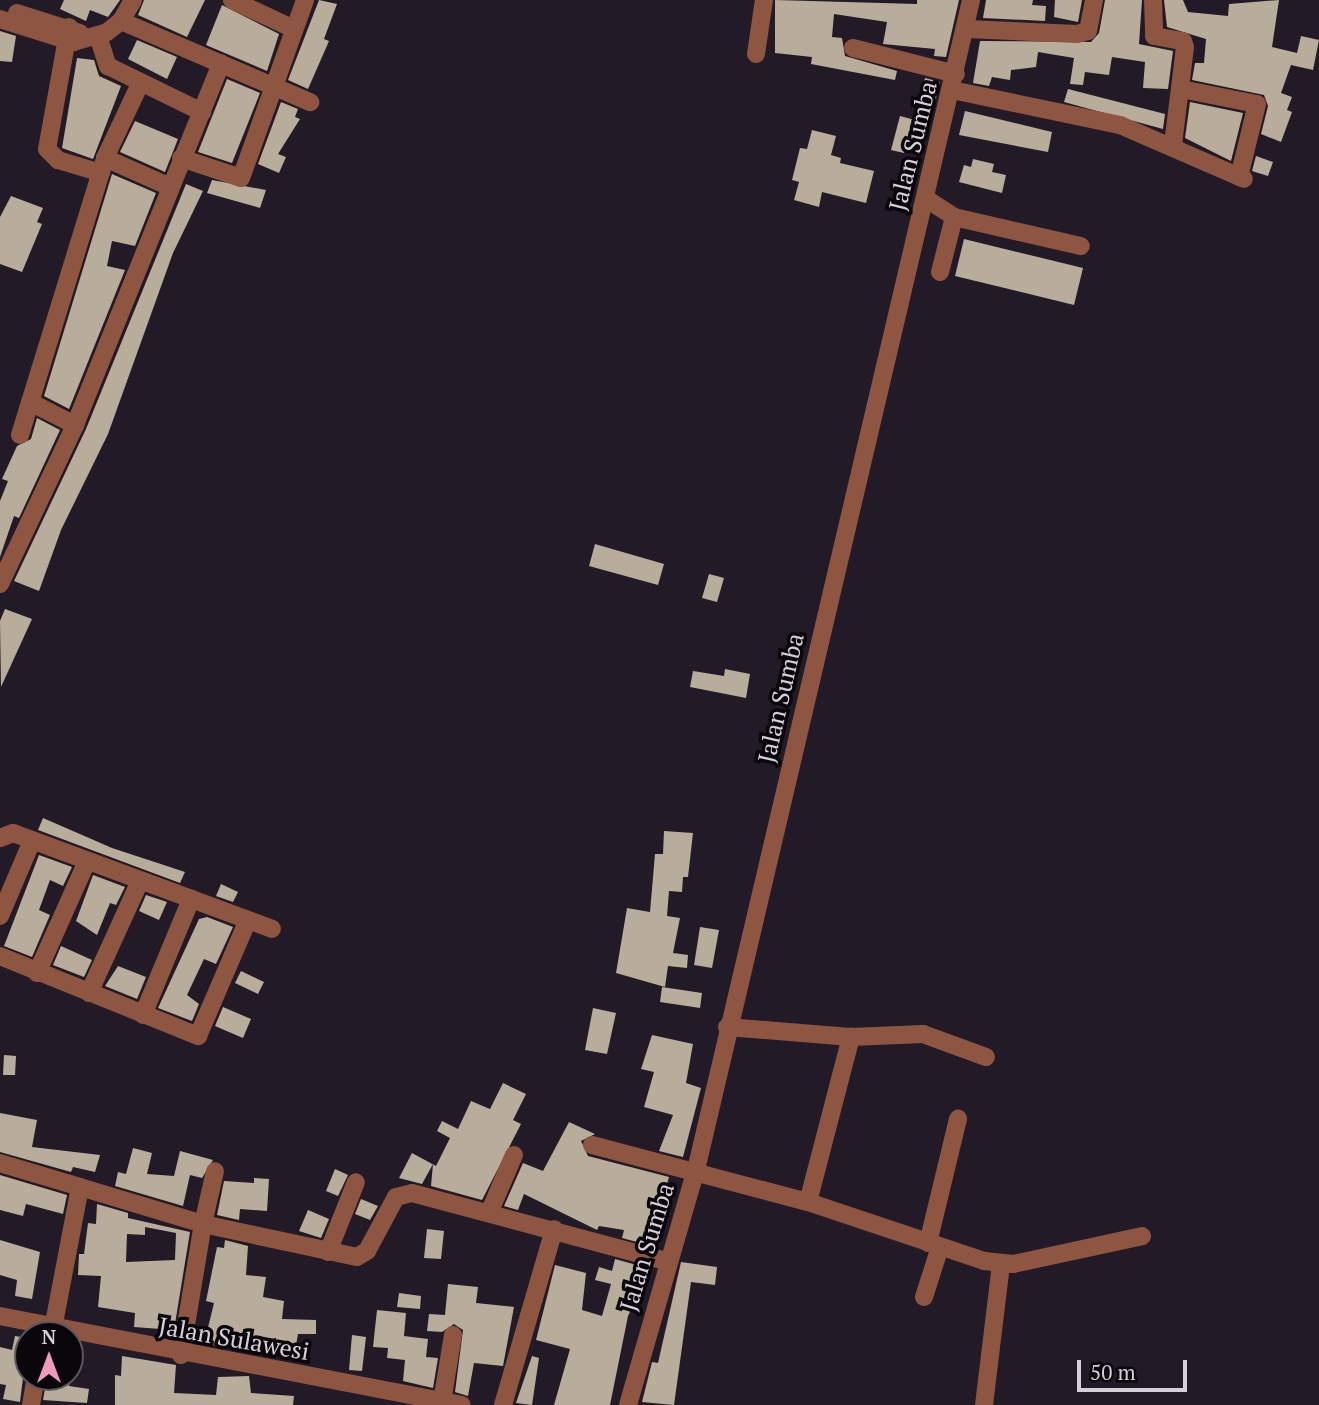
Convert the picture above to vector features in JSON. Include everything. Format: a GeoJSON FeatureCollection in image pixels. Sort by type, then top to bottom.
{"type":"FeatureCollection","features":[{"type":"Feature","properties":{"kind":"street"},"geometry":{"type":"LineString","coordinates":[[0,19],[91,38],[121,21],[133,0]]}},
{"type":"Feature","properties":{"kind":"street"},"geometry":{"type":"LineString","coordinates":[[232,0],[294,29]]}},
{"type":"Feature","properties":{"kind":"street"},"geometry":{"type":"LineString","coordinates":[[181,158],[241,178],[278,88],[305,0]]}},
{"type":"Feature","properties":{"kind":"street"},"geometry":{"type":"LineString","coordinates":[[756,54],[764,0]]}},
{"type":"Feature","properties":{"kind":"street","name":"Jalan Sumba"},"geometry":{"type":"LineString","coordinates":[[628,1405],[665,1261],[696,1170],[727,1027],[954,82],[971,0]]}},
{"type":"Feature","properties":{"kind":"street"},"geometry":{"type":"LineString","coordinates":[[966,29],[1077,34],[1088,31],[1094,0]]}},
{"type":"Feature","properties":{"kind":"street"},"geometry":{"type":"LineString","coordinates":[[1153,0],[1154,36],[1183,41],[1185,47],[1173,145]]}},
{"type":"Feature","properties":{"kind":"street"},"geometry":{"type":"LineString","coordinates":[[0,8],[67,34]]}},
{"type":"Feature","properties":{"kind":"street"},"geometry":{"type":"LineString","coordinates":[[121,21],[310,102]]}},
{"type":"Feature","properties":{"kind":"street"},"geometry":{"type":"LineString","coordinates":[[67,34],[47,149],[58,160],[103,166],[168,186]]}},
{"type":"Feature","properties":{"kind":"street"},"geometry":{"type":"LineString","coordinates":[[91,38],[107,66],[140,85],[202,112]]}},
{"type":"Feature","properties":{"kind":"street"},"geometry":{"type":"LineString","coordinates":[[853,48],[922,66],[954,82],[1120,125],[1173,145],[1242,178],[1257,104],[1181,89]]}},
{"type":"Feature","properties":{"kind":"street"},"geometry":{"type":"LineString","coordinates":[[0,584],[75,425],[168,186],[221,63]]}},
{"type":"Feature","properties":{"kind":"street"},"geometry":{"type":"LineString","coordinates":[[20,435],[103,166],[140,85]]}},
{"type":"Feature","properties":{"kind":"street"},"geometry":{"type":"LineString","coordinates":[[925,198],[954,217],[1081,246]]}},
{"type":"Feature","properties":{"kind":"street"},"geometry":{"type":"LineString","coordinates":[[940,272],[954,217]]}},
{"type":"Feature","properties":{"kind":"street"},"geometry":{"type":"LineString","coordinates":[[30,402],[75,425]]}},
{"type":"Feature","properties":{"kind":"street"},"geometry":{"type":"LineString","coordinates":[[0,838],[13,833],[272,929]]}},
{"type":"Feature","properties":{"kind":"street"},"geometry":{"type":"LineString","coordinates":[[0,916],[32,841]]}},
{"type":"Feature","properties":{"kind":"street"},"geometry":{"type":"LineString","coordinates":[[37,973],[86,861]]}},
{"type":"Feature","properties":{"kind":"street"},"geometry":{"type":"LineString","coordinates":[[89,993],[140,881]]}},
{"type":"Feature","properties":{"kind":"street"},"geometry":{"type":"LineString","coordinates":[[143,1015],[191,899]]}},
{"type":"Feature","properties":{"kind":"street"},"geometry":{"type":"LineString","coordinates":[[0,956],[143,1015],[202,1034],[248,920]]}},
{"type":"Feature","properties":{"kind":"street"},"geometry":{"type":"LineString","coordinates":[[727,1027],[850,1037],[923,1034],[986,1057]]}},
{"type":"Feature","properties":{"kind":"street"},"geometry":{"type":"LineString","coordinates":[[808,1202],[850,1037]]}},
{"type":"Feature","properties":{"kind":"street"},"geometry":{"type":"LineString","coordinates":[[924,1297],[958,1119]]}},
{"type":"Feature","properties":{"kind":"street"},"geometry":{"type":"LineString","coordinates":[[592,1145],[696,1170],[808,1202],[934,1245],[1001,1264],[1142,1236]]}},
{"type":"Feature","properties":{"kind":"street"},"geometry":{"type":"LineString","coordinates":[[489,1213],[514,1155]]}},
{"type":"Feature","properties":{"kind":"street"},"geometry":{"type":"LineString","coordinates":[[0,1163],[203,1224],[357,1257],[367,1251],[386,1212],[403,1194],[554,1229],[665,1261]]}},
{"type":"Feature","properties":{"kind":"street"},"geometry":{"type":"LineString","coordinates":[[181,1355],[203,1224],[215,1171]]}},
{"type":"Feature","properties":{"kind":"street"},"geometry":{"type":"LineString","coordinates":[[328,1252],[356,1182]]}},
{"type":"Feature","properties":{"kind":"street"},"geometry":{"type":"LineString","coordinates":[[49,1321],[80,1187]]}},
{"type":"Feature","properties":{"kind":"street"},"geometry":{"type":"LineString","coordinates":[[503,1405],[554,1229]]}},
{"type":"Feature","properties":{"kind":"street"},"geometry":{"type":"LineString","coordinates":[[984,1405],[1001,1264]]}},
{"type":"Feature","properties":{"kind":"street","name":"Jalan Sulawesi"},"geometry":{"type":"LineString","coordinates":[[0,1316],[17,1321]]}},
{"type":"Feature","properties":{"kind":"street"},"geometry":{"type":"LineString","coordinates":[[442,1402],[453,1335]]}},
{"type":"Feature","properties":{"kind":"street","name":"Jalan Sulawesi"},"geometry":{"type":"LineString","coordinates":[[84,1337],[461,1405]]}},
{"type":"Feature","properties":{"kind":"building"},"geometry":{"type":"Polygon","coordinates":[[[64,0],[120,0],[108,17],[90,10],[86,21],[60,9],[64,0]]]}},
{"type":"Feature","properties":{"kind":"building"},"geometry":{"type":"Polygon","coordinates":[[[144,0],[205,0],[187,37],[138,15],[144,0]]]}},
{"type":"Feature","properties":{"kind":"building"},"geometry":{"type":"Polygon","coordinates":[[[319,0],[337,4],[324,39],[329,41],[308,89],[288,80],[319,0]]]}},
{"type":"Feature","properties":{"kind":"building"},"geometry":{"type":"Polygon","coordinates":[[[775,0],[917,4],[917,0],[959,0],[946,57],[934,56],[935,49],[883,44],[887,22],[834,14],[832,37],[842,38],[845,56],[897,71],[895,80],[811,64],[812,57],[775,53],[775,0]]]}},
{"type":"Feature","properties":{"kind":"building"},"geometry":{"type":"Polygon","coordinates":[[[986,0],[1033,0],[1032,5],[1046,6],[1045,21],[983,18],[986,0]]]}},
{"type":"Feature","properties":{"kind":"building"},"geometry":{"type":"Polygon","coordinates":[[[1055,0],[1082,0],[1078,22],[1054,17],[1055,0]]]}},
{"type":"Feature","properties":{"kind":"building"},"geometry":{"type":"Polygon","coordinates":[[[1105,0],[1142,0],[1139,44],[1173,51],[1168,89],[1143,88],[1145,62],[1112,57],[1109,75],[1085,72],[1083,85],[1070,84],[1074,58],[1038,52],[1036,67],[1011,70],[1010,80],[992,77],[989,86],[973,83],[980,41],[1091,42],[1099,33],[1105,0]]]}},
{"type":"Feature","properties":{"kind":"building"},"geometry":{"type":"Polygon","coordinates":[[[1164,0],[1183,0],[1188,12],[1228,16],[1229,4],[1279,0],[1272,47],[1297,53],[1301,36],[1319,40],[1313,70],[1291,65],[1281,93],[1292,97],[1287,110],[1292,112],[1281,142],[1261,134],[1268,106],[1264,95],[1192,80],[1195,63],[1204,63],[1206,39],[1167,27],[1164,0]]]}},
{"type":"Feature","properties":{"kind":"building"},"geometry":{"type":"Polygon","coordinates":[[[222,5],[279,34],[267,71],[206,45],[222,5]]]}},
{"type":"Feature","properties":{"kind":"building"},"geometry":{"type":"Polygon","coordinates":[[[0,31],[16,36],[12,62],[0,61],[0,31]]]}},
{"type":"Feature","properties":{"kind":"building"},"geometry":{"type":"Polygon","coordinates":[[[137,40],[177,57],[167,79],[128,59],[137,40]]]}},
{"type":"Feature","properties":{"kind":"building"},"geometry":{"type":"Polygon","coordinates":[[[77,58],[94,60],[99,76],[121,86],[93,159],[62,148],[77,58]]]}},
{"type":"Feature","properties":{"kind":"building"},"geometry":{"type":"Polygon","coordinates":[[[925,78],[940,82],[925,141],[908,136],[904,153],[891,150],[900,116],[915,120],[925,78]]]}},
{"type":"Feature","properties":{"kind":"building"},"geometry":{"type":"Polygon","coordinates":[[[227,79],[260,93],[232,163],[198,152],[227,79]]]}},
{"type":"Feature","properties":{"kind":"building"},"geometry":{"type":"Polygon","coordinates":[[[1068,89],[1165,114],[1163,129],[1064,102],[1068,89]]]}},
{"type":"Feature","properties":{"kind":"building"},"geometry":{"type":"Polygon","coordinates":[[[281,102],[298,109],[295,117],[300,119],[278,154],[286,157],[279,173],[258,164],[281,102]]]}},
{"type":"Feature","properties":{"kind":"building"},"geometry":{"type":"Polygon","coordinates":[[[1190,102],[1243,113],[1231,161],[1185,138],[1190,102]]]}},
{"type":"Feature","properties":{"kind":"building"},"geometry":{"type":"Polygon","coordinates":[[[965,111],[1052,132],[1048,152],[959,135],[965,111]]]}},
{"type":"Feature","properties":{"kind":"building"},"geometry":{"type":"Polygon","coordinates":[[[135,121],[178,139],[165,172],[120,152],[135,121]]]}},
{"type":"Feature","properties":{"kind":"building"},"geometry":{"type":"Polygon","coordinates":[[[812,130],[836,136],[831,155],[841,158],[840,163],[874,171],[866,203],[822,192],[819,207],[794,200],[799,182],[792,180],[800,148],[807,149],[812,130]]]}},
{"type":"Feature","properties":{"kind":"building"},"geometry":{"type":"Polygon","coordinates":[[[1256,156],[1273,162],[1268,176],[1252,171],[1256,156]]]}},
{"type":"Feature","properties":{"kind":"building"},"geometry":{"type":"Polygon","coordinates":[[[973,159],[994,164],[992,172],[1006,175],[1002,193],[959,182],[964,165],[971,167],[973,159]]]}},
{"type":"Feature","properties":{"kind":"building"},"geometry":{"type":"Polygon","coordinates":[[[112,174],[156,193],[135,246],[112,241],[107,266],[125,270],[69,409],[44,396],[112,174]]]}},
{"type":"Feature","properties":{"kind":"building"},"geometry":{"type":"Polygon","coordinates":[[[212,180],[266,190],[260,208],[207,193],[212,180]]]}},
{"type":"Feature","properties":{"kind":"building"},"geometry":{"type":"Polygon","coordinates":[[[186,184],[203,191],[173,253],[108,434],[61,530],[39,591],[14,581],[86,429],[186,184]]]}},
{"type":"Feature","properties":{"kind":"building"},"geometry":{"type":"Polygon","coordinates":[[[11,196],[43,208],[37,222],[42,224],[22,272],[0,264],[0,217],[11,196]]]}},
{"type":"Feature","properties":{"kind":"building"},"geometry":{"type":"Polygon","coordinates":[[[964,239],[1083,268],[1074,305],[955,276],[964,239]]]}},
{"type":"Feature","properties":{"kind":"building"},"geometry":{"type":"Polygon","coordinates":[[[37,418],[60,430],[19,518],[14,516],[0,557],[0,501],[8,481],[2,479],[17,446],[31,439],[37,418]]]}},
{"type":"Feature","properties":{"kind":"building"},"geometry":{"type":"Polygon","coordinates":[[[595,544],[664,564],[658,585],[589,566],[595,544]]]}},
{"type":"Feature","properties":{"kind":"building"},"geometry":{"type":"Polygon","coordinates":[[[709,574],[724,578],[717,602],[702,598],[709,574]]]}},
{"type":"Feature","properties":{"kind":"building"},"geometry":{"type":"Polygon","coordinates":[[[5,609],[32,619],[1,687],[0,621],[5,609]]]}},
{"type":"Feature","properties":{"kind":"building"},"geometry":{"type":"Polygon","coordinates":[[[725,669],[750,674],[746,698],[690,687],[693,671],[724,676],[725,669]]]}},
{"type":"Feature","properties":{"kind":"building"},"geometry":{"type":"Polygon","coordinates":[[[43,818],[112,848],[185,872],[180,883],[38,830],[43,818]]]}},
{"type":"Feature","properties":{"kind":"building"},"geometry":{"type":"Polygon","coordinates":[[[664,831],[693,833],[688,877],[683,877],[682,892],[669,891],[667,916],[680,918],[673,953],[688,955],[687,968],[668,966],[665,987],[616,973],[627,908],[650,912],[655,854],[663,854],[664,831]]]}},
{"type":"Feature","properties":{"kind":"building"},"geometry":{"type":"Polygon","coordinates":[[[39,855],[72,867],[63,886],[50,880],[39,910],[50,915],[32,957],[4,946],[39,855]]]}},
{"type":"Feature","properties":{"kind":"building"},"geometry":{"type":"Polygon","coordinates":[[[93,875],[125,887],[116,905],[110,903],[97,935],[76,921],[93,875]]]}},
{"type":"Feature","properties":{"kind":"building"},"geometry":{"type":"Polygon","coordinates":[[[221,884],[238,892],[233,902],[216,896],[221,884]]]}},
{"type":"Feature","properties":{"kind":"building"},"geometry":{"type":"Polygon","coordinates":[[[146,895],[167,902],[159,920],[139,911],[146,895]]]}},
{"type":"Feature","properties":{"kind":"building"},"geometry":{"type":"Polygon","coordinates":[[[207,917],[233,927],[216,964],[204,959],[187,995],[199,1004],[192,1021],[158,1008],[199,919],[207,917]]]}},
{"type":"Feature","properties":{"kind":"building"},"geometry":{"type":"Polygon","coordinates":[[[700,927],[719,930],[712,968],[694,965],[700,927]]]}},
{"type":"Feature","properties":{"kind":"building"},"geometry":{"type":"Polygon","coordinates":[[[61,946],[92,960],[84,977],[53,965],[61,946]]]}},
{"type":"Feature","properties":{"kind":"building"},"geometry":{"type":"Polygon","coordinates":[[[118,966],[146,977],[137,999],[105,986],[118,966]]]}},
{"type":"Feature","properties":{"kind":"building"},"geometry":{"type":"Polygon","coordinates":[[[241,971],[264,982],[258,994],[235,983],[241,971]]]}},
{"type":"Feature","properties":{"kind":"building"},"geometry":{"type":"Polygon","coordinates":[[[662,987],[702,993],[700,1008],[660,1002],[662,987]]]}},
{"type":"Feature","properties":{"kind":"building"},"geometry":{"type":"Polygon","coordinates":[[[223,1007],[251,1019],[243,1038],[215,1026],[223,1007]]]}},
{"type":"Feature","properties":{"kind":"building"},"geometry":{"type":"Polygon","coordinates":[[[593,1008],[616,1013],[607,1054],[585,1050],[593,1008]]]}},
{"type":"Feature","properties":{"kind":"building"},"geometry":{"type":"Polygon","coordinates":[[[652,1035],[693,1044],[686,1083],[701,1088],[683,1157],[659,1151],[673,1115],[644,1107],[654,1072],[641,1069],[652,1035]]]}},
{"type":"Feature","properties":{"kind":"building"},"geometry":{"type":"Polygon","coordinates":[[[4,1055],[16,1056],[15,1075],[3,1075],[4,1055]]]}},
{"type":"Feature","properties":{"kind":"building"},"geometry":{"type":"Polygon","coordinates":[[[503,1083],[526,1094],[513,1120],[521,1124],[482,1200],[431,1186],[433,1164],[436,1166],[450,1138],[437,1131],[442,1121],[458,1129],[471,1101],[490,1109],[503,1083]]]}},
{"type":"Feature","properties":{"kind":"building"},"geometry":{"type":"Polygon","coordinates":[[[0,1113],[37,1120],[32,1147],[100,1155],[95,1172],[73,1167],[71,1172],[0,1152],[0,1113]]]}},
{"type":"Feature","properties":{"kind":"building"},"geometry":{"type":"Polygon","coordinates":[[[569,1122],[595,1134],[581,1141],[588,1156],[669,1177],[660,1209],[667,1210],[666,1217],[663,1229],[654,1228],[652,1246],[622,1238],[624,1230],[599,1226],[597,1230],[524,1194],[518,1210],[504,1206],[523,1163],[543,1171],[569,1122]]]}},
{"type":"Feature","properties":{"kind":"building"},"geometry":{"type":"Polygon","coordinates":[[[133,1148],[152,1153],[147,1174],[174,1176],[180,1151],[213,1160],[202,1178],[190,1175],[183,1206],[115,1186],[118,1172],[126,1174],[133,1148]]]}},
{"type":"Feature","properties":{"kind":"building"},"geometry":{"type":"Polygon","coordinates":[[[412,1153],[433,1164],[422,1184],[399,1178],[412,1153]]]}},
{"type":"Feature","properties":{"kind":"building"},"geometry":{"type":"Polygon","coordinates":[[[335,1169],[348,1175],[338,1196],[326,1191],[335,1169]]]}},
{"type":"Feature","properties":{"kind":"building"},"geometry":{"type":"Polygon","coordinates":[[[0,1175],[67,1195],[63,1214],[26,1204],[23,1216],[0,1210],[0,1175]]]}},
{"type":"Feature","properties":{"kind":"building"},"geometry":{"type":"Polygon","coordinates":[[[254,1178],[269,1179],[267,1211],[240,1209],[239,1220],[217,1215],[224,1181],[254,1183],[254,1178]]]}},
{"type":"Feature","properties":{"kind":"building"},"geometry":{"type":"Polygon","coordinates":[[[361,1199],[378,1206],[370,1220],[355,1214],[361,1199]]]}},
{"type":"Feature","properties":{"kind":"building"},"geometry":{"type":"Polygon","coordinates":[[[97,1204],[128,1213],[128,1218],[190,1232],[174,1330],[134,1327],[135,1313],[98,1307],[101,1276],[78,1275],[79,1254],[84,1254],[88,1223],[96,1224],[97,1204]],[[145,1227],[145,1235],[127,1234],[126,1262],[175,1260],[176,1233],[145,1227]]]}},
{"type":"Feature","properties":{"kind":"building"},"geometry":{"type":"Polygon","coordinates":[[[308,1210],[329,1219],[321,1238],[299,1231],[308,1210]]]}},
{"type":"Feature","properties":{"kind":"building"},"geometry":{"type":"Polygon","coordinates":[[[427,1229],[444,1231],[441,1259],[424,1258],[427,1229]]]}},
{"type":"Feature","properties":{"kind":"building"},"geometry":{"type":"Polygon","coordinates":[[[0,1240],[40,1252],[32,1299],[15,1296],[17,1280],[0,1275],[0,1240]]]}},
{"type":"Feature","properties":{"kind":"building"},"geometry":{"type":"Polygon","coordinates":[[[225,1240],[248,1246],[246,1275],[266,1277],[263,1297],[284,1301],[282,1319],[316,1320],[316,1334],[298,1334],[294,1356],[204,1344],[214,1303],[206,1301],[217,1247],[224,1248],[225,1240]]]}},
{"type":"Feature","properties":{"kind":"building"},"geometry":{"type":"Polygon","coordinates":[[[615,1259],[651,1269],[628,1316],[610,1405],[554,1405],[570,1349],[536,1340],[555,1265],[586,1273],[582,1310],[602,1316],[611,1284],[595,1280],[599,1267],[612,1271],[615,1259]]]}},
{"type":"Feature","properties":{"kind":"building"},"geometry":{"type":"Polygon","coordinates":[[[681,1262],[717,1267],[715,1285],[691,1282],[674,1405],[642,1402],[652,1362],[658,1363],[681,1262]]]}},
{"type":"Feature","properties":{"kind":"building"},"geometry":{"type":"Polygon","coordinates":[[[448,1284],[478,1287],[476,1303],[514,1307],[503,1366],[474,1363],[468,1396],[455,1392],[463,1330],[454,1324],[442,1332],[427,1331],[429,1314],[445,1315],[448,1284]]]}},
{"type":"Feature","properties":{"kind":"building"},"geometry":{"type":"Polygon","coordinates":[[[399,1293],[421,1296],[420,1309],[397,1307],[399,1293]]]}},
{"type":"Feature","properties":{"kind":"building"},"geometry":{"type":"Polygon","coordinates":[[[377,1310],[406,1313],[404,1336],[428,1339],[426,1357],[438,1358],[433,1388],[403,1381],[405,1360],[387,1358],[388,1348],[373,1347],[377,1310]]]}},
{"type":"Feature","properties":{"kind":"building"},"geometry":{"type":"Polygon","coordinates":[[[352,1335],[366,1337],[362,1371],[349,1370],[352,1335]]]}},
{"type":"Feature","properties":{"kind":"building"},"geometry":{"type":"Polygon","coordinates":[[[14,1341],[14,1391],[21,1391],[20,1402],[3,1399],[6,1385],[0,1384],[0,1347],[12,1350],[14,1341]]]}},
{"type":"Feature","properties":{"kind":"building"},"geometry":{"type":"Polygon","coordinates":[[[122,1356],[176,1365],[174,1393],[216,1395],[218,1377],[249,1376],[251,1393],[294,1396],[293,1405],[115,1405],[115,1375],[121,1376],[122,1356]]]}},
{"type":"Feature","properties":{"kind":"building"},"geometry":{"type":"Polygon","coordinates":[[[532,1356],[539,1358],[532,1405],[516,1403],[532,1356]]]}},
{"type":"Feature","properties":{"kind":"building"},"geometry":{"type":"Polygon","coordinates":[[[89,1389],[87,1403],[43,1400],[45,1391],[89,1389]]]}}]}
